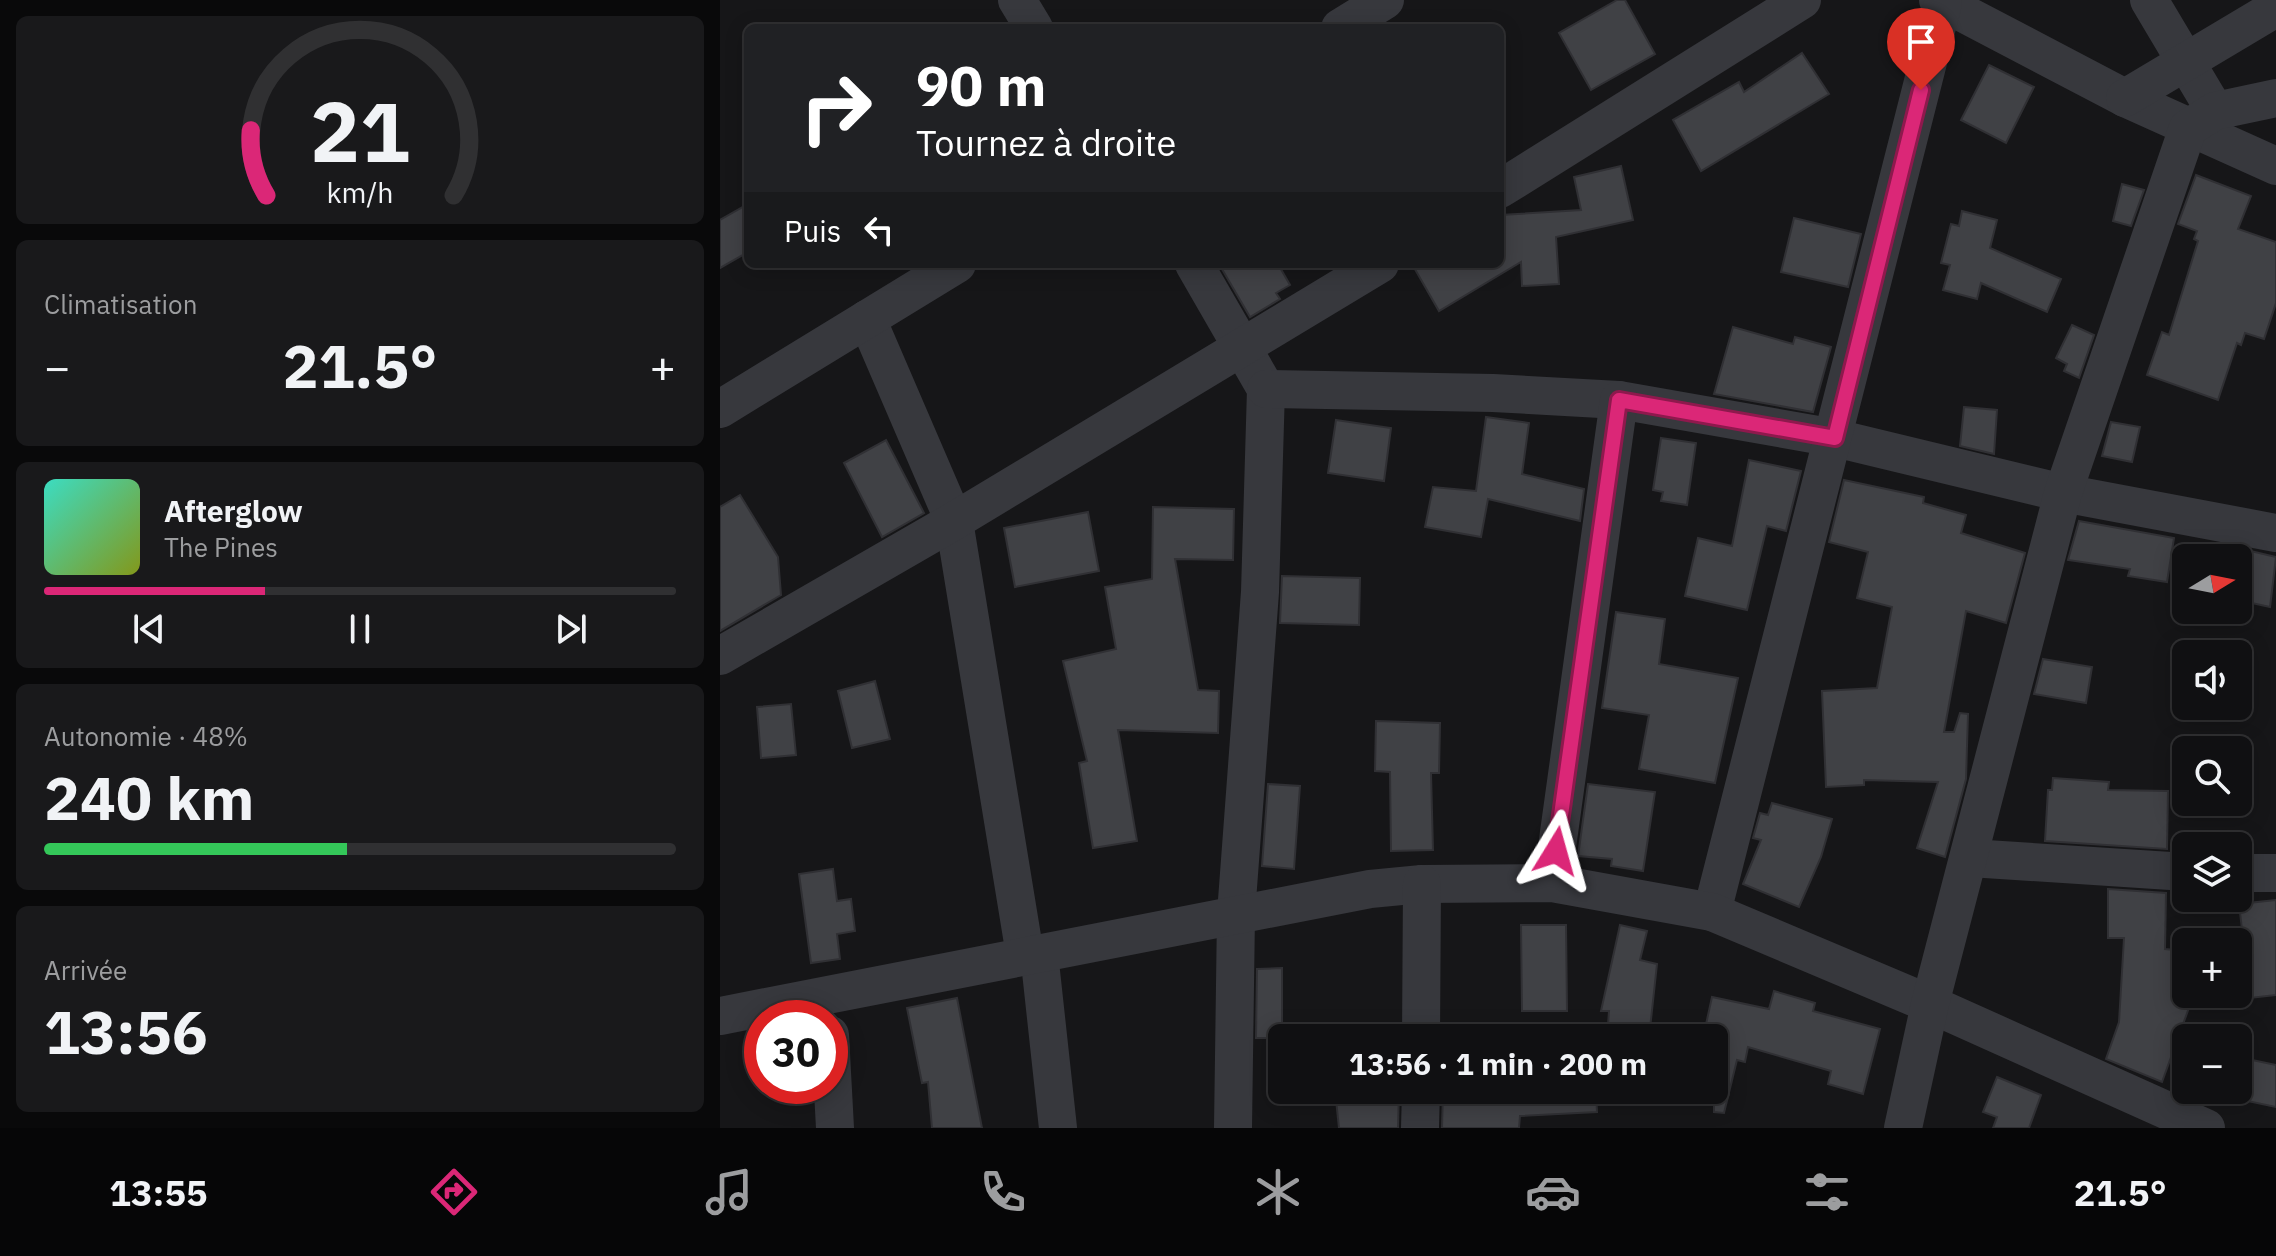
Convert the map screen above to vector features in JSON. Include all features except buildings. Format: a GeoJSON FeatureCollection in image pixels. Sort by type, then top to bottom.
{"type":"FeatureCollection","features":[{"type":"Feature","properties":{"kind":"street"},"geometry":{"type":"LineString","coordinates":[[1017,0],[1032,24]]}},
{"type":"Feature","properties":{"kind":"street"},"geometry":{"type":"LineString","coordinates":[[1346,24],[1385,0]]}},
{"type":"Feature","properties":{"kind":"street"},"geometry":{"type":"LineString","coordinates":[[1504,186],[1802,0]]}},
{"type":"Feature","properties":{"kind":"street"},"geometry":{"type":"LineString","coordinates":[[1903,1128],[1930,1004],[2063,493],[2201,119],[2186,62],[2149,0]]}},
{"type":"Feature","properties":{"kind":"street"},"geometry":{"type":"LineString","coordinates":[[1712,912],[1835,438],[1941,1],[2125,98],[2201,119],[2276,166]]}},
{"type":"Feature","properties":{"kind":"street"},"geometry":{"type":"LineString","coordinates":[[2125,98],[2276,8]]}},
{"type":"Feature","properties":{"kind":"street"},"geometry":{"type":"LineString","coordinates":[[2201,119],[2276,98]]}},
{"type":"Feature","properties":{"kind":"street"},"geometry":{"type":"LineString","coordinates":[[720,409],[950,268]]}},
{"type":"Feature","properties":{"kind":"street"},"geometry":{"type":"LineString","coordinates":[[1196,268],[1266,389],[1260,592],[1236,914],[1233,1128]]}},
{"type":"Feature","properties":{"kind":"street"},"geometry":{"type":"LineString","coordinates":[[720,656],[1245,349],[1374,268]]}},
{"type":"Feature","properties":{"kind":"street"},"geometry":{"type":"LineString","coordinates":[[867,319],[954,521],[1032,954],[1058,1128]]}},
{"type":"Feature","properties":{"kind":"street"},"geometry":{"type":"LineString","coordinates":[[1266,389],[1493,393],[1619,400],[1835,438],[2063,493],[2276,533]]}},
{"type":"Feature","properties":{"kind":"street"},"geometry":{"type":"LineString","coordinates":[[1552,883],[1619,400]]}},
{"type":"Feature","properties":{"kind":"street"},"geometry":{"type":"LineString","coordinates":[[1970,858],[2172,871]]}},
{"type":"Feature","properties":{"kind":"street"},"geometry":{"type":"LineString","coordinates":[[2252,873],[2276,873]]}},
{"type":"Feature","properties":{"kind":"street"},"geometry":{"type":"LineString","coordinates":[[848,1003],[1032,954],[1370,889],[1422,884],[1552,883],[1712,912],[1930,1004],[2206,1128]]}},
{"type":"Feature","properties":{"kind":"street"},"geometry":{"type":"LineString","coordinates":[[1421,1024],[1422,884]]}},
{"type":"Feature","properties":{"kind":"street"},"geometry":{"type":"LineString","coordinates":[[720,1016],[744,1014]]}},
{"type":"Feature","properties":{"kind":"street"},"geometry":{"type":"LineString","coordinates":[[834,1104],[835,1128]]}},
{"type":"Feature","properties":{"kind":"street"},"geometry":{"type":"LineString","coordinates":[[1420,1128],[1421,1104]]}},
{"type":"Feature","properties":{"kind":"route"},"geometry":{"type":"LineString","coordinates":[[1556,851],[1619,400],[1835,438],[1921,90]]}}]}
